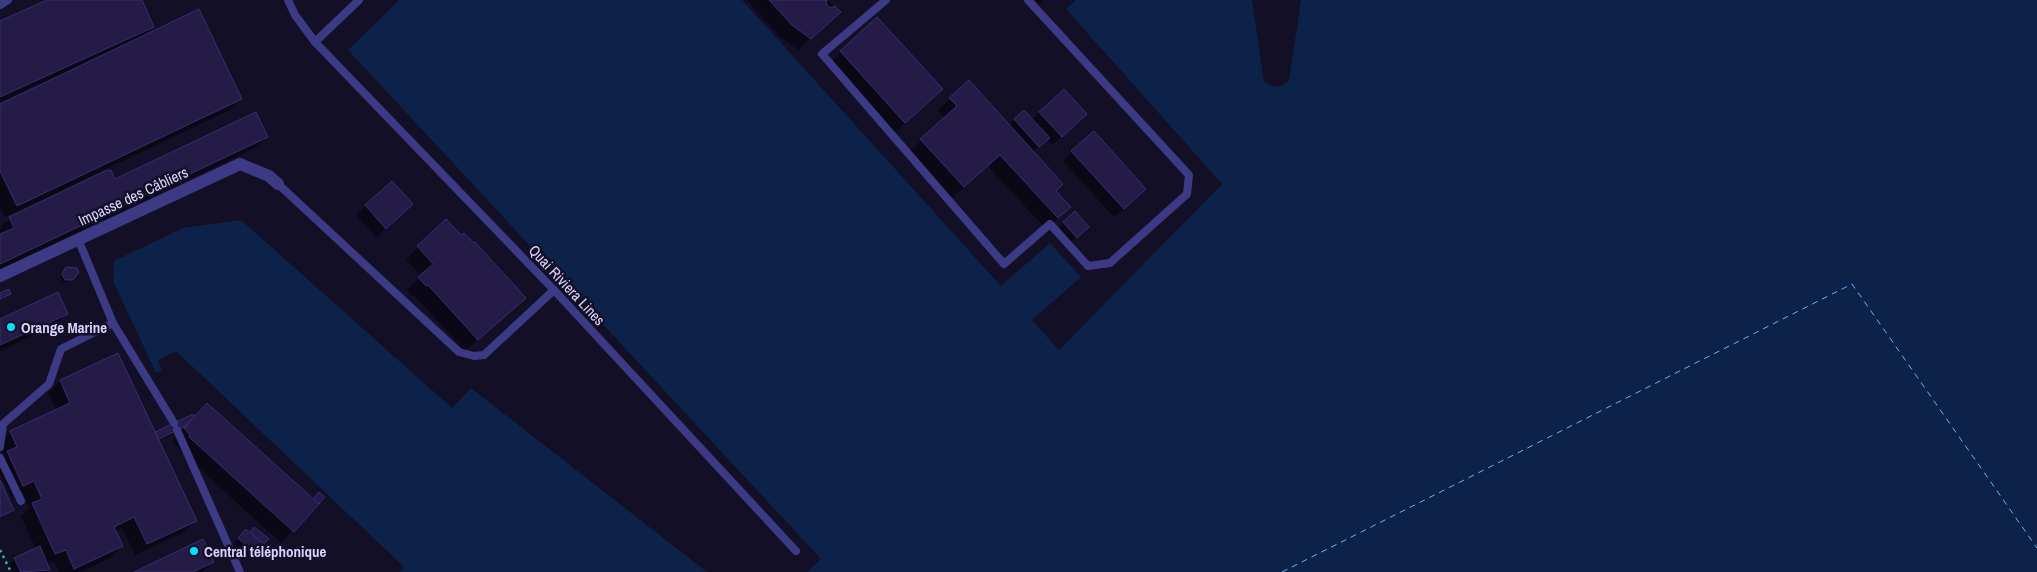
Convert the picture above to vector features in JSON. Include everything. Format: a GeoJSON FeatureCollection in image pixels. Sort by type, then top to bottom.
{"type":"FeatureCollection","features":[{"type":"Feature","properties":{"kind":"street","name":"Impasse des Câbliers"},"geometry":{"type":"LineString","coordinates":[[0,276],[240,164],[269,176],[278,184]]}},
{"type":"Feature","properties":{"kind":"lane"},"geometry":{"type":"LineString","coordinates":[[0,5],[8,0]]}},
{"type":"Feature","properties":{"kind":"lane","name":"Quai Riviera Lines"},"geometry":{"type":"LineString","coordinates":[[288,0],[315,42],[554,290],[796,551]]}},
{"type":"Feature","properties":{"kind":"lane"},"geometry":{"type":"LineString","coordinates":[[315,42],[359,0]]}},
{"type":"Feature","properties":{"kind":"lane"},"geometry":{"type":"LineString","coordinates":[[886,0],[822,54],[1004,264],[1050,224],[1088,266],[1110,263],[1187,194],[1189,175],[1028,0]]}},
{"type":"Feature","properties":{"kind":"lane"},"geometry":{"type":"LineString","coordinates":[[278,184],[460,352],[474,356],[484,355],[554,290]]}},
{"type":"Feature","properties":{"kind":"lane"},"geometry":{"type":"LineString","coordinates":[[78,239],[113,323],[176,426],[240,572]]}},
{"type":"Feature","properties":{"kind":"lane"},"geometry":{"type":"LineString","coordinates":[[0,447],[3,424],[49,384],[61,349],[113,323]]}},
{"type":"Feature","properties":{"kind":"lane"},"geometry":{"type":"LineString","coordinates":[[0,458],[21,501]]}},
{"type":"Feature","properties":{"kind":"path"},"geometry":{"type":"LineString","coordinates":[[0,550],[11,572]]}},
{"type":"Feature","properties":{"kind":"water"},"geometry":{"type":"Polygon","coordinates":[[[399,0],[742,0],[1001,286],[1050,243],[1081,277],[1032,320],[1059,350],[1222,184],[1066,9],[1076,0],[1252,0],[1264,81],[1271,85],[1280,86],[1289,80],[1301,0],[2037,0],[2037,572],[807,572],[821,559],[348,50],[399,0]]]}},
{"type":"Feature","properties":{"kind":"water"},"geometry":{"type":"Polygon","coordinates":[[[241,220],[452,408],[471,388],[707,572],[400,572],[404,567],[176,351],[158,360],[162,371],[156,373],[113,281],[114,261],[183,228],[241,220]]]}},
{"type":"Feature","properties":{"kind":"building"},"geometry":{"type":"Polygon","coordinates":[[[47,0],[142,0],[154,27],[0,97],[0,21],[47,0]]]}},
{"type":"Feature","properties":{"kind":"building"},"geometry":{"type":"Polygon","coordinates":[[[769,0],[827,0],[826,3],[830,8],[835,6],[841,12],[811,39],[792,25],[769,0]]]}},
{"type":"Feature","properties":{"kind":"building"},"geometry":{"type":"Polygon","coordinates":[[[199,9],[242,99],[17,206],[0,171],[0,104],[199,9]]]}},
{"type":"Feature","properties":{"kind":"building"},"geometry":{"type":"Polygon","coordinates":[[[877,17],[943,89],[905,123],[840,51],[877,17]]]}},
{"type":"Feature","properties":{"kind":"building"},"geometry":{"type":"Polygon","coordinates":[[[969,80],[1063,184],[1056,191],[1071,207],[1058,218],[1000,155],[964,187],[920,139],[957,106],[949,98],[969,80]]]}},
{"type":"Feature","properties":{"kind":"building"},"geometry":{"type":"Polygon","coordinates":[[[1064,89],[1087,114],[1062,137],[1039,112],[1064,89]]]}},
{"type":"Feature","properties":{"kind":"building"},"geometry":{"type":"Polygon","coordinates":[[[1024,110],[1050,138],[1039,147],[1014,119],[1024,110]]]}},
{"type":"Feature","properties":{"kind":"building"},"geometry":{"type":"Polygon","coordinates":[[[256,112],[268,137],[0,264],[0,234],[14,228],[9,217],[105,171],[111,170],[115,179],[256,112]]]}},
{"type":"Feature","properties":{"kind":"building"},"geometry":{"type":"Polygon","coordinates":[[[1094,131],[1146,189],[1124,209],[1071,151],[1094,131]]]}},
{"type":"Feature","properties":{"kind":"building"},"geometry":{"type":"Polygon","coordinates":[[[392,181],[413,204],[386,229],[365,205],[392,181]]]}},
{"type":"Feature","properties":{"kind":"building"},"geometry":{"type":"Polygon","coordinates":[[[1075,211],[1089,227],[1077,238],[1063,222],[1075,211]]]}},
{"type":"Feature","properties":{"kind":"building"},"geometry":{"type":"Polygon","coordinates":[[[446,219],[461,235],[464,233],[475,242],[526,298],[478,340],[428,285],[426,286],[418,277],[433,264],[417,246],[446,219]]]}},
{"type":"Feature","properties":{"kind":"building"},"geometry":{"type":"Polygon","coordinates":[[[66,267],[77,268],[79,272],[73,280],[65,280],[62,274],[66,267]]]}},
{"type":"Feature","properties":{"kind":"building"},"geometry":{"type":"Polygon","coordinates":[[[9,289],[11,294],[0,299],[0,293],[9,289]]]}},
{"type":"Feature","properties":{"kind":"building"},"geometry":{"type":"Polygon","coordinates":[[[58,292],[68,314],[0,345],[0,319],[58,292]]]}},
{"type":"Feature","properties":{"kind":"building"},"geometry":{"type":"Polygon","coordinates":[[[118,353],[197,521],[147,544],[134,517],[114,527],[123,546],[74,569],[66,550],[55,554],[32,503],[42,499],[34,481],[23,486],[7,451],[17,447],[10,431],[70,403],[60,380],[118,353]]]}},
{"type":"Feature","properties":{"kind":"building"},"geometry":{"type":"Polygon","coordinates":[[[207,403],[319,504],[294,532],[189,437],[190,435],[184,428],[207,403]]]}},
{"type":"Feature","properties":{"kind":"building"},"geometry":{"type":"Polygon","coordinates":[[[193,414],[195,416],[184,427],[159,439],[155,432],[193,414]]]}},
{"type":"Feature","properties":{"kind":"building"},"geometry":{"type":"Polygon","coordinates":[[[0,480],[14,510],[0,517],[0,480]]]}},
{"type":"Feature","properties":{"kind":"building"},"geometry":{"type":"Polygon","coordinates":[[[319,492],[325,497],[319,504],[313,499],[319,492]]]}},
{"type":"Feature","properties":{"kind":"building"},"geometry":{"type":"Polygon","coordinates":[[[254,527],[269,539],[264,544],[250,533],[254,527]]]}},
{"type":"Feature","properties":{"kind":"building"},"geometry":{"type":"Polygon","coordinates":[[[246,529],[264,544],[256,554],[238,538],[246,529]]]}},
{"type":"Feature","properties":{"kind":"building","name":"Central téléphonique"},"geometry":{"type":"Polygon","coordinates":[[[203,539],[214,562],[193,572],[134,572],[203,539]]]}},
{"type":"Feature","properties":{"kind":"building"},"geometry":{"type":"Polygon","coordinates":[[[40,546],[50,570],[21,572],[14,558],[40,546]]]}},
{"type":"Feature","properties":{"kind":"ferry route"},"geometry":{"type":"LineString","coordinates":[[1282,572],[1852,284],[2037,548]]}},
{"type":"Feature","properties":{"kind":"place","name":"Orange Marine"},"geometry":{"type":"Point","coordinates":[11,327]}},
{"type":"Feature","properties":{"kind":"place","name":"Central téléphonique"},"geometry":{"type":"Point","coordinates":[194,551]}}]}
